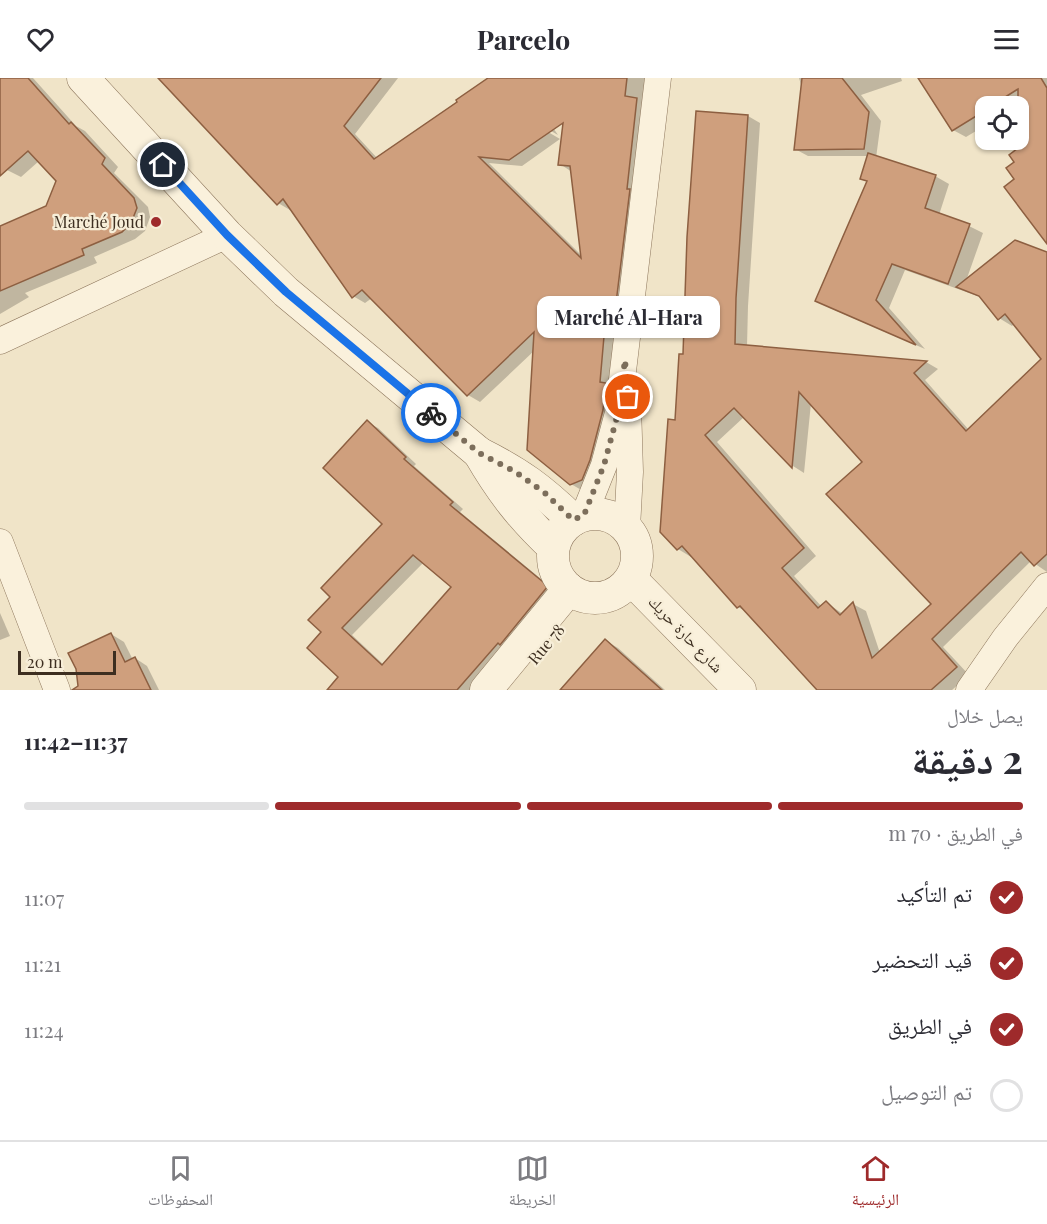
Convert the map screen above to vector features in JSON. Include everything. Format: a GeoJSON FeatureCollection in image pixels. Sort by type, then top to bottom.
{"type":"FeatureCollection","features":[{"type":"Feature","properties":{"kind":"street"},"geometry":{"type":"LineString","coordinates":[[83,78],[227,235],[286,292],[479,453],[514,471],[578,518]]}},
{"type":"Feature","properties":{"kind":"street"},"geometry":{"type":"LineString","coordinates":[[578,518],[595,514],[618,520],[627,528],[636,546],[636,567],[632,579],[612,595],[594,599],[577,593],[558,576],[552,561],[553,547],[557,536],[578,518],[604,465],[615,424],[625,360],[658,78]]}},
{"type":"Feature","properties":{"kind":"street"},"geometry":{"type":"LineString","coordinates":[[0,341],[227,235]]}},
{"type":"Feature","properties":{"kind":"street"},"geometry":{"type":"LineString","coordinates":[[625,360],[629,427],[627,528]]}},
{"type":"Feature","properties":{"kind":"street"},"geometry":{"type":"LineString","coordinates":[[479,453],[499,488],[525,520],[553,547]]}},
{"type":"Feature","properties":{"kind":"street"},"geometry":{"type":"LineString","coordinates":[[0,542],[57,690]]}},
{"type":"Feature","properties":{"kind":"street","name":"شارع حارة حريك"},"geometry":{"type":"LineString","coordinates":[[632,579],[740,690]]}},
{"type":"Feature","properties":{"kind":"street"},"geometry":{"type":"LineString","coordinates":[[969,690],[1005,638],[1047,586]]}},
{"type":"Feature","properties":{"kind":"street"},"geometry":{"type":"LineString","coordinates":[[486,690],[577,593]]}},
{"type":"Feature","properties":{"kind":"street","name":"Rue 78"},"geometry":{"type":"LineString","coordinates":[[508,690],[577,593]]}},
{"type":"Feature","properties":{"kind":"building"},"geometry":{"type":"Polygon","coordinates":[[[0,78],[28,78],[69,124],[71,122],[105,158],[102,164],[134,198],[137,208],[131,223],[122,232],[82,249],[84,255],[0,291],[0,226],[46,206],[56,181],[28,151],[0,176],[0,78]]]}},
{"type":"Feature","properties":{"kind":"building"},"geometry":{"type":"Polygon","coordinates":[[[158,78],[381,78],[344,126],[374,159],[488,78],[627,78],[625,96],[637,98],[627,189],[630,189],[616,303],[607,302],[600,382],[606,383],[603,410],[590,460],[582,480],[570,485],[527,450],[534,332],[467,396],[362,290],[352,298],[283,199],[277,205],[158,78]],[[563,123],[509,160],[479,157],[581,258],[570,166],[558,165],[563,123]]]}},
{"type":"Feature","properties":{"kind":"building"},"geometry":{"type":"Polygon","coordinates":[[[802,78],[842,78],[869,112],[864,149],[794,150],[802,78]]]}},
{"type":"Feature","properties":{"kind":"building"},"geometry":{"type":"Polygon","coordinates":[[[918,78],[1041,78],[1047,88],[1047,244],[1004,187],[1014,179],[1006,168],[1014,162],[1009,155],[1015,150],[1029,150],[1029,96],[1018,96],[1018,89],[1007,96],[975,96],[975,117],[952,131],[918,78]]]}},
{"type":"Feature","properties":{"kind":"building"},"geometry":{"type":"Polygon","coordinates":[[[696,111],[748,115],[735,344],[927,361],[914,373],[966,431],[1041,359],[1005,314],[998,320],[979,296],[956,287],[1015,240],[1047,252],[1047,554],[1034,566],[1021,552],[932,639],[957,667],[931,690],[817,690],[740,606],[737,608],[682,546],[677,550],[660,532],[668,419],[675,420],[679,354],[683,354],[687,237],[696,111]],[[799,392],[792,468],[734,408],[705,435],[804,548],[782,568],[818,608],[826,601],[840,615],[853,602],[872,658],[931,604],[826,494],[862,462],[799,392]]]}},
{"type":"Feature","properties":{"kind":"building"},"geometry":{"type":"Polygon","coordinates":[[[868,153],[936,175],[925,208],[970,224],[948,284],[892,264],[876,300],[916,345],[815,301],[867,181],[860,179],[868,153]]]}},
{"type":"Feature","properties":{"kind":"building"},"geometry":{"type":"Polygon","coordinates":[[[367,420],[406,457],[404,459],[453,502],[450,505],[548,586],[500,645],[498,643],[457,690],[327,690],[338,677],[307,648],[321,632],[308,620],[330,597],[321,588],[382,524],[323,468],[367,420]],[[413,555],[342,628],[382,665],[451,587],[413,555]]]}},
{"type":"Feature","properties":{"kind":"building"},"geometry":{"type":"Polygon","coordinates":[[[111,633],[125,662],[135,657],[151,690],[72,690],[78,686],[76,669],[68,653],[111,633]]]}},
{"type":"Feature","properties":{"kind":"building"},"geometry":{"type":"Polygon","coordinates":[[[605,639],[662,690],[560,690],[605,639]]]}},
{"type":"Feature","properties":{"kind":"way so far"},"geometry":{"type":"LineString","coordinates":[[431,413],[479,453],[514,471],[545,493],[573,520],[584,515],[604,465],[618,413],[625,360],[628,397]]}},
{"type":"Feature","properties":{"kind":"place","name":"Marché Joud"},"geometry":{"type":"Point","coordinates":[156,222]}},
{"type":"Feature","properties":{"kind":"place","name":"Marché Al-Hara"},"geometry":{"type":"Point","coordinates":[628,397]}},
{"type":"Feature","properties":{"kind":"route"},"geometry":{"type":"LineString","coordinates":[[163,165],[227,235],[286,292],[431,413]]}}]}
